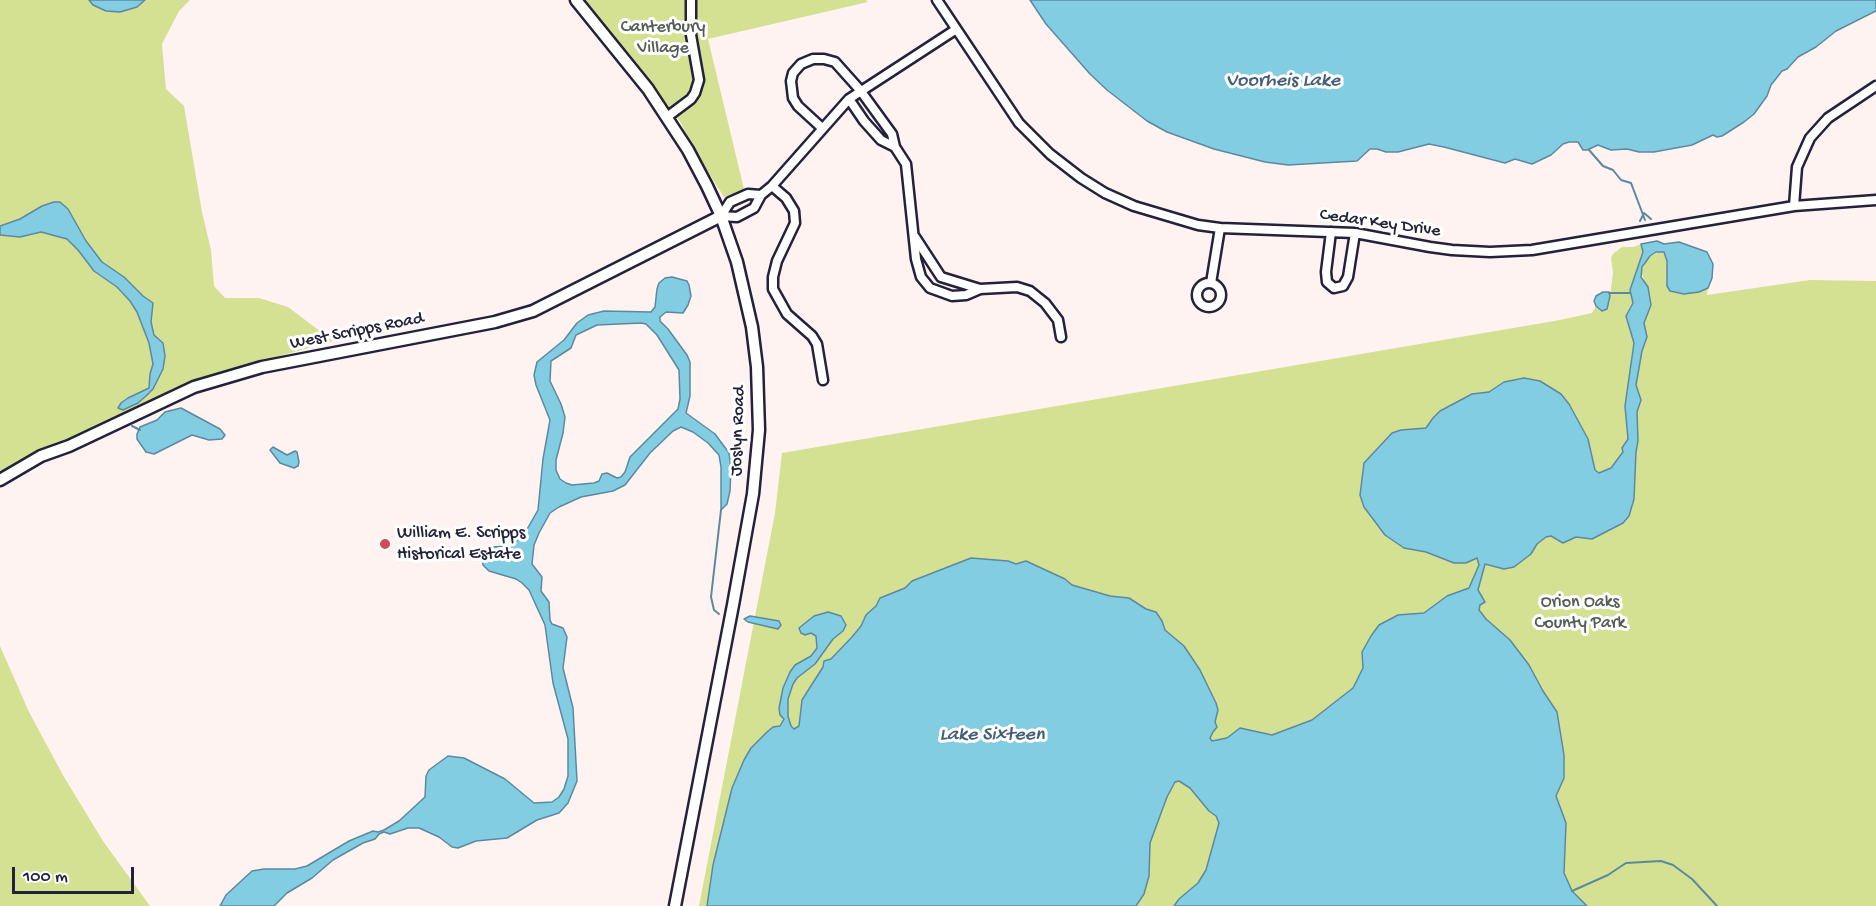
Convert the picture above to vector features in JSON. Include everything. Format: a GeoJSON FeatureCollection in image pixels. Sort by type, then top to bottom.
{"type":"FeatureCollection","features":[{"type":"Feature","properties":{"kind":"street","name":"Joslyn Road"},"geometry":{"type":"LineString","coordinates":[[576,0],[648,89],[696,163],[721,216],[737,262],[752,327],[759,397],[758,460],[733,605],[675,906]]}},
{"type":"Feature","properties":{"kind":"street"},"geometry":{"type":"LineString","coordinates":[[667,117],[691,99],[699,80],[691,35],[691,0]]}},
{"type":"Feature","properties":{"kind":"street","name":"Cedar Key Drive"},"geometry":{"type":"LineString","coordinates":[[937,0],[1019,123],[1050,154],[1081,178],[1134,206],[1198,225],[1220,228],[1355,233],[1430,248],[1490,252],[1532,250],[1794,207],[1876,200]]}},
{"type":"Feature","properties":{"kind":"street","name":"West Scripps Road"},"geometry":{"type":"LineString","coordinates":[[0,480],[42,456],[69,446],[194,387],[262,367],[495,322],[533,311],[721,216],[737,217],[754,208],[761,195],[772,186],[849,99],[955,30]]}},
{"type":"Feature","properties":{"kind":"street"},"geometry":{"type":"LineString","coordinates":[[822,128],[798,106],[793,98],[790,81],[793,73],[801,64],[813,59],[835,62],[860,90],[892,134],[895,147],[906,164],[916,259],[921,277],[930,288],[952,297],[966,295],[980,289]]}},
{"type":"Feature","properties":{"kind":"street"},"geometry":{"type":"LineString","coordinates":[[1794,207],[1797,167],[1809,138],[1828,118],[1876,86]]}},
{"type":"Feature","properties":{"kind":"street"},"geometry":{"type":"LineString","coordinates":[[849,99],[881,140],[895,147]]}},
{"type":"Feature","properties":{"kind":"street"},"geometry":{"type":"LineString","coordinates":[[772,186],[786,198],[794,211],[795,223],[777,261],[773,289],[787,314],[812,336],[817,344],[823,380]]}},
{"type":"Feature","properties":{"kind":"street","name":"West Scripps Road"},"geometry":{"type":"LineString","coordinates":[[721,216],[730,202],[748,194],[761,195]]}},
{"type":"Feature","properties":{"kind":"street"},"geometry":{"type":"LineString","coordinates":[[1211,283],[1220,228]]}},
{"type":"Feature","properties":{"kind":"street"},"geometry":{"type":"LineString","coordinates":[[1331,232],[1326,272],[1327,282],[1334,288],[1343,286],[1348,277],[1355,233]]}},
{"type":"Feature","properties":{"kind":"street"},"geometry":{"type":"LineString","coordinates":[[914,235],[941,277],[980,289],[1017,287],[1030,291],[1045,303],[1058,321],[1061,337]]}},
{"type":"Feature","properties":{"kind":"green space"},"geometry":{"type":"Polygon","coordinates":[[[0,0],[190,0],[179,11],[162,44],[166,89],[184,106],[202,212],[211,250],[214,286],[225,298],[259,298],[288,307],[333,341],[189,384],[104,424],[25,457],[0,474],[0,0]]]}},
{"type":"Feature","properties":{"kind":"green space","name":"Canterbury Village"},"geometry":{"type":"Polygon","coordinates":[[[584,0],[866,0],[868,2],[708,39],[744,189],[724,197],[694,150],[681,123],[584,0]]]}},
{"type":"Feature","properties":{"kind":"green space","name":"Orion Oaks County Park"},"geometry":{"type":"Polygon","coordinates":[[[1641,244],[1643,252],[1630,290],[1633,303],[1629,308],[1651,305],[1649,291],[1641,272],[1647,259],[1660,251],[1664,252],[1667,261],[1667,286],[1699,292],[1708,288],[1707,295],[1810,280],[1876,281],[1876,906],[699,906],[775,513],[782,453],[1560,320],[1592,313],[1596,306],[1602,311],[1609,304],[1613,254],[1622,247],[1641,244]]]}},
{"type":"Feature","properties":{"kind":"green space"},"geometry":{"type":"Polygon","coordinates":[[[0,646],[29,712],[64,777],[103,841],[150,906],[0,906],[0,646]]]}},
{"type":"Feature","properties":{"kind":"water"},"geometry":{"type":"Polygon","coordinates":[[[89,0],[145,0],[137,7],[120,12],[106,11],[93,5],[89,0]]]}},
{"type":"Feature","properties":{"kind":"water","name":"Voorheis Lake"},"geometry":{"type":"Polygon","coordinates":[[[1030,0],[1876,0],[1876,11],[1836,31],[1816,47],[1798,57],[1782,71],[1754,114],[1744,122],[1722,136],[1713,135],[1692,145],[1654,152],[1639,152],[1627,149],[1611,150],[1598,145],[1583,150],[1578,142],[1569,142],[1563,144],[1551,155],[1532,164],[1515,159],[1505,163],[1429,144],[1398,152],[1370,149],[1357,161],[1288,165],[1265,162],[1214,149],[1167,132],[1147,121],[1090,74],[1046,24],[1030,0]]]}},
{"type":"Feature","properties":{"kind":"water"},"geometry":{"type":"Polygon","coordinates":[[[54,202],[60,202],[68,209],[86,241],[102,262],[124,277],[153,303],[151,322],[154,335],[163,343],[165,356],[163,369],[153,389],[138,403],[123,410],[118,408],[121,403],[149,388],[153,364],[149,343],[137,312],[130,301],[117,287],[94,271],[67,239],[41,232],[20,237],[0,235],[0,226],[54,202]]]}},
{"type":"Feature","properties":{"kind":"water","name":"Lake Sixteen"},"geometry":{"type":"Polygon","coordinates":[[[1657,241],[1664,244],[1679,242],[1707,252],[1713,264],[1712,278],[1708,288],[1684,294],[1670,291],[1667,286],[1667,261],[1664,252],[1656,252],[1650,256],[1642,267],[1641,277],[1648,287],[1651,305],[1644,323],[1647,337],[1636,385],[1641,400],[1637,412],[1638,441],[1634,499],[1629,516],[1623,523],[1592,539],[1576,537],[1563,543],[1551,536],[1546,537],[1537,544],[1531,554],[1514,567],[1504,569],[1485,564],[1478,590],[1485,602],[1480,605],[1479,610],[1510,640],[1529,665],[1557,712],[1564,755],[1564,778],[1556,796],[1566,823],[1564,873],[1572,891],[1587,906],[1174,906],[1198,883],[1206,870],[1219,823],[1216,816],[1190,788],[1179,781],[1175,782],[1167,797],[1150,843],[1149,876],[1144,894],[1136,906],[707,906],[713,865],[732,788],[751,748],[773,727],[780,726],[784,719],[780,715],[779,708],[783,688],[790,672],[795,665],[811,656],[817,648],[816,636],[811,633],[805,635],[799,628],[814,616],[828,612],[841,616],[846,625],[815,664],[793,684],[788,699],[788,716],[794,729],[799,726],[802,700],[823,667],[824,661],[831,659],[852,637],[880,598],[905,588],[912,581],[971,558],[1008,561],[1016,564],[1026,561],[1065,579],[1072,585],[1110,596],[1129,598],[1146,609],[1156,612],[1165,630],[1184,646],[1200,670],[1216,703],[1217,727],[1210,738],[1212,741],[1227,738],[1240,728],[1272,735],[1312,720],[1353,688],[1363,668],[1362,652],[1379,625],[1398,615],[1424,613],[1447,596],[1469,588],[1479,565],[1477,558],[1466,563],[1454,563],[1426,552],[1404,548],[1385,535],[1364,507],[1360,495],[1364,463],[1392,433],[1426,428],[1440,411],[1472,394],[1489,392],[1504,382],[1524,378],[1540,381],[1561,394],[1588,439],[1595,470],[1599,473],[1611,468],[1623,452],[1622,448],[1628,439],[1625,406],[1634,343],[1626,316],[1633,303],[1630,290],[1643,252],[1641,244],[1657,241]]]}},
{"type":"Feature","properties":{"kind":"water"},"geometry":{"type":"Polygon","coordinates":[[[672,277],[687,281],[689,285],[691,296],[683,313],[666,312],[660,317],[660,321],[690,362],[690,396],[686,413],[715,434],[729,453],[730,491],[727,504],[721,510],[719,455],[708,443],[693,432],[681,427],[673,431],[650,453],[625,485],[613,491],[581,497],[559,507],[550,513],[539,533],[534,545],[532,564],[542,577],[541,591],[549,602],[550,620],[552,624],[563,628],[567,637],[563,668],[573,708],[577,781],[568,803],[559,813],[537,820],[507,838],[476,841],[458,848],[452,847],[439,837],[419,828],[408,828],[390,834],[384,832],[375,839],[333,860],[312,878],[287,893],[274,906],[220,906],[226,895],[252,871],[295,869],[307,866],[349,841],[373,831],[384,830],[399,821],[425,797],[426,776],[429,770],[448,756],[464,758],[505,779],[534,803],[552,802],[559,797],[568,776],[568,739],[553,683],[545,625],[529,590],[516,579],[489,571],[483,565],[482,559],[492,547],[508,546],[517,541],[526,531],[538,510],[550,420],[536,385],[534,375],[537,362],[564,340],[577,323],[588,315],[604,311],[651,312],[655,307],[659,283],[665,278],[672,277]],[[646,324],[597,325],[576,335],[571,348],[551,361],[550,381],[565,417],[556,470],[560,479],[566,483],[572,485],[594,483],[599,481],[602,474],[607,473],[617,478],[621,477],[630,457],[678,409],[679,370],[657,335],[646,324]]]}},
{"type":"Feature","properties":{"kind":"water"},"geometry":{"type":"Polygon","coordinates":[[[1609,292],[1610,296],[1607,309],[1602,311],[1594,301],[1596,296],[1609,292]]]}},
{"type":"Feature","properties":{"kind":"water"},"geometry":{"type":"Polygon","coordinates":[[[181,408],[220,429],[225,435],[222,439],[209,440],[192,435],[154,454],[146,452],[137,439],[140,427],[157,420],[165,412],[181,408]]]}},
{"type":"Feature","properties":{"kind":"water"},"geometry":{"type":"Polygon","coordinates":[[[273,447],[287,455],[297,452],[298,466],[294,468],[280,463],[270,450],[273,447]]]}},
{"type":"Feature","properties":{"kind":"water"},"geometry":{"type":"Polygon","coordinates":[[[750,616],[779,621],[781,625],[778,629],[744,619],[750,616]]]}},
{"type":"Feature","properties":{"kind":"waterway"},"geometry":{"type":"LineString","coordinates":[[1589,150],[1603,166],[1613,170],[1621,180],[1631,183],[1645,220]]}},
{"type":"Feature","properties":{"kind":"waterway"},"geometry":{"type":"LineString","coordinates":[[1640,221],[1644,213],[1651,219]]}},
{"type":"Feature","properties":{"kind":"waterway"},"geometry":{"type":"LineString","coordinates":[[1609,293],[1630,293]]}},
{"type":"Feature","properties":{"kind":"waterway"},"geometry":{"type":"LineString","coordinates":[[132,426],[140,430]]}},
{"type":"Feature","properties":{"kind":"waterway"},"geometry":{"type":"LineString","coordinates":[[719,614],[714,610],[711,597],[721,510]]}},
{"type":"Feature","properties":{"kind":"waterway"},"geometry":{"type":"LineString","coordinates":[[1572,891],[1608,875],[1626,863],[1661,861],[1673,865],[1692,879],[1717,906]]}},
{"type":"Feature","properties":{"kind":"place","name":"William E. Scripps Historical Estate"},"geometry":{"type":"Point","coordinates":[385,544]}}]}
